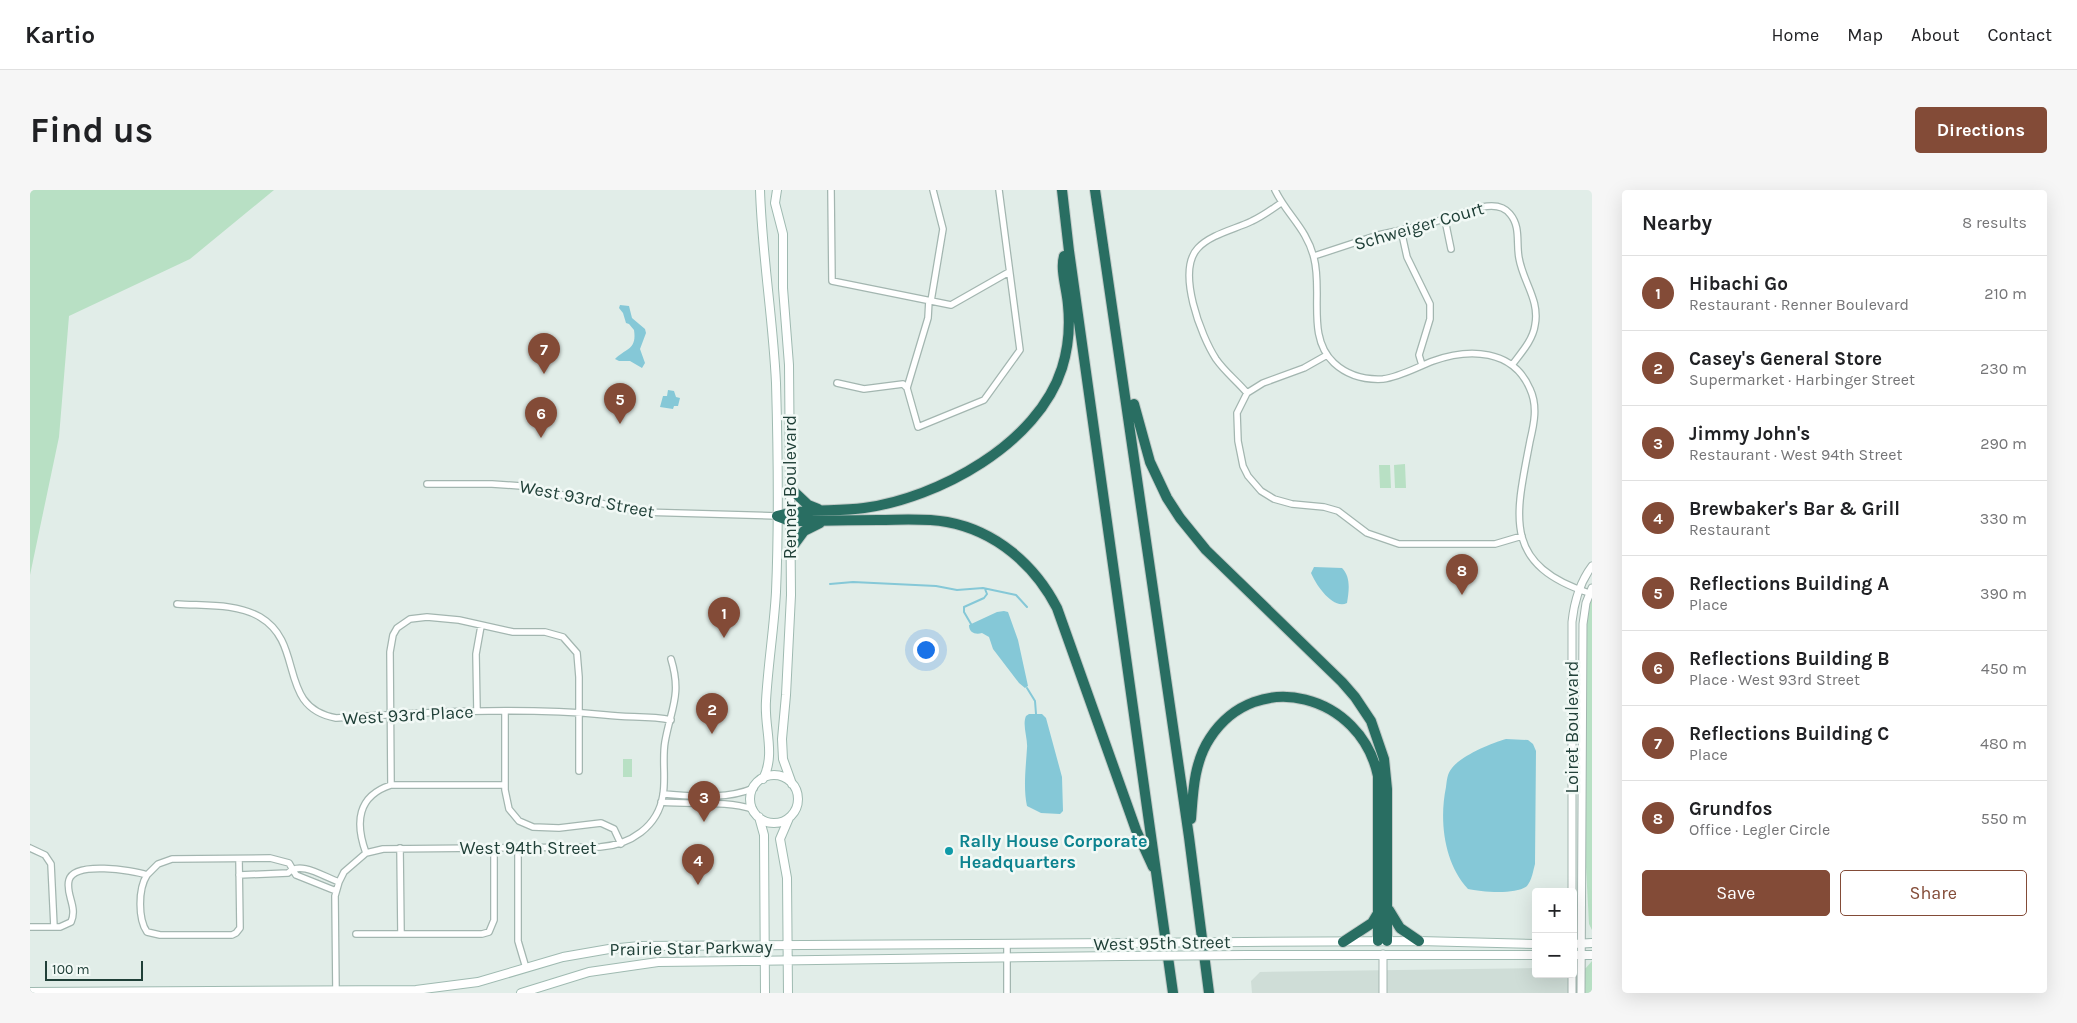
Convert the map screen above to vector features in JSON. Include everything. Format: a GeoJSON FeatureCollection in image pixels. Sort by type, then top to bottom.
{"type":"FeatureCollection","features":[{"type":"Feature","properties":{"kind":"highway"},"geometry":{"type":"LineString","coordinates":[[1062,190],[1173,993]]}},
{"type":"Feature","properties":{"kind":"highway"},"geometry":{"type":"LineString","coordinates":[[1095,190],[1189,837],[1209,993]]}},
{"type":"Feature","properties":{"kind":"highway"},"geometry":{"type":"LineString","coordinates":[[790,517],[824,511],[849,510],[881,505],[935,488],[977,466],[997,452],[1024,428],[1049,396],[1062,369],[1066,352],[1068,307],[1063,258],[1069,251]]}},
{"type":"Feature","properties":{"kind":"highway"},"geometry":{"type":"LineString","coordinates":[[1122,372],[1130,383],[1135,412],[1150,462],[1180,518],[1206,550],[1342,682],[1371,721],[1381,745],[1386,773],[1383,941]]}},
{"type":"Feature","properties":{"kind":"highway"},"geometry":{"type":"LineString","coordinates":[[790,488],[808,506],[824,511]]}},
{"type":"Feature","properties":{"kind":"highway"},"geometry":{"type":"LineString","coordinates":[[777,516],[829,521],[910,520],[947,522],[976,531],[990,538],[1015,554],[1026,564],[1050,594],[1057,608],[1136,830],[1157,876]]}},
{"type":"Feature","properties":{"kind":"highway"},"geometry":{"type":"LineString","coordinates":[[790,550],[804,531],[829,521]]}},
{"type":"Feature","properties":{"kind":"highway"},"geometry":{"type":"LineString","coordinates":[[1189,837],[1195,778],[1199,762],[1209,740],[1222,723],[1250,704],[1268,699],[1289,697],[1319,703],[1338,713],[1356,730],[1370,751],[1375,763],[1379,793],[1383,910],[1400,928],[1419,941]]}},
{"type":"Feature","properties":{"kind":"highway"},"geometry":{"type":"LineString","coordinates":[[1344,942],[1372,923],[1383,910]]}},
{"type":"Feature","properties":{"kind":"main road","name":"Renner Boulevard"},"geometry":{"type":"LineString","coordinates":[[760,190],[762,241],[776,382],[777,516],[776,594],[765,706],[770,758],[768,769],[763,779]]}},
{"type":"Feature","properties":{"kind":"main road","name":"Renner Boulevard"},"geometry":{"type":"LineString","coordinates":[[777,190],[775,203],[783,234],[784,248],[783,288],[789,365],[790,605],[782,740],[784,759],[792,784]]}},
{"type":"Feature","properties":{"kind":"main road"},"geometry":{"type":"LineString","coordinates":[[765,993],[764,835],[759,817],[753,810],[751,800],[754,788],[763,779],[778,776],[792,784],[797,794],[798,805],[789,818],[780,839],[787,878],[788,993]]}},
{"type":"Feature","properties":{"kind":"main road"},"geometry":{"type":"LineString","coordinates":[[759,817],[773,823],[789,818]]}},
{"type":"Feature","properties":{"kind":"main road"},"geometry":{"type":"LineString","coordinates":[[1383,941],[1383,954]]}},
{"type":"Feature","properties":{"kind":"main road","name":"West 95th Street"},"geometry":{"type":"LineString","coordinates":[[788,945],[1383,941],[1532,944]]}},
{"type":"Feature","properties":{"kind":"main road"},"geometry":{"type":"LineString","coordinates":[[1577,944],[1592,944]]}},
{"type":"Feature","properties":{"kind":"main road","name":"Prairie Star Parkway"},"geometry":{"type":"LineString","coordinates":[[30,992],[335,992],[416,990],[478,982],[563,957],[626,947],[788,945]]}},
{"type":"Feature","properties":{"kind":"main road","name":"West 95th Street"},"geometry":{"type":"LineString","coordinates":[[788,961],[1121,956],[1532,955]]}},
{"type":"Feature","properties":{"kind":"main road"},"geometry":{"type":"LineString","coordinates":[[1577,955],[1592,955]]}},
{"type":"Feature","properties":{"kind":"main road","name":"Prairie Star Parkway"},"geometry":{"type":"LineString","coordinates":[[521,993],[573,976],[635,964],[677,961],[788,961]]}},
{"type":"Feature","properties":{"kind":"main road"},"geometry":{"type":"LineString","coordinates":[[424,993],[454,986]]}},
{"type":"Feature","properties":{"kind":"street"},"geometry":{"type":"LineString","coordinates":[[832,190],[832,281],[951,305],[1009,272]]}},
{"type":"Feature","properties":{"kind":"street"},"geometry":{"type":"LineString","coordinates":[[933,190],[943,229],[928,318],[907,388],[918,428],[984,400],[1020,350],[999,190]]}},
{"type":"Feature","properties":{"kind":"street"},"geometry":{"type":"LineString","coordinates":[[1275,190],[1281,202],[1306,236],[1314,256],[1318,282],[1317,325],[1321,342],[1327,355],[1345,371],[1368,378],[1388,378],[1444,357],[1472,353],[1498,356],[1523,375],[1531,391],[1535,415],[1519,507],[1522,536],[1533,559],[1544,570],[1579,590],[1591,591]]}},
{"type":"Feature","properties":{"kind":"street"},"geometry":{"type":"LineString","coordinates":[[1247,393],[1221,366],[1202,334],[1193,305],[1190,265],[1193,255],[1203,243],[1254,221],[1281,202]]}},
{"type":"Feature","properties":{"kind":"street","name":"Schweiger Court"},"geometry":{"type":"LineString","coordinates":[[1314,256],[1378,235],[1444,220],[1490,205],[1507,211],[1516,223],[1518,230],[1519,260],[1532,291],[1536,316],[1531,338],[1512,365]]}},
{"type":"Feature","properties":{"kind":"street"},"geometry":{"type":"LineString","coordinates":[[1444,220],[1451,249]]}},
{"type":"Feature","properties":{"kind":"street"},"geometry":{"type":"LineString","coordinates":[[1401,230],[1407,257],[1430,304],[1430,319],[1419,354],[1422,365]]}},
{"type":"Feature","properties":{"kind":"street"},"geometry":{"type":"LineString","coordinates":[[1327,355],[1304,368],[1263,383],[1247,393],[1237,413],[1238,441],[1243,466],[1248,476],[1261,491],[1274,499],[1292,504],[1324,507],[1338,511],[1367,533],[1399,544],[1495,544],[1522,536]]}},
{"type":"Feature","properties":{"kind":"street"},"geometry":{"type":"LineString","coordinates":[[837,383],[864,389],[903,384],[907,388]]}},
{"type":"Feature","properties":{"kind":"street","name":"West 93rd Street"},"geometry":{"type":"LineString","coordinates":[[427,484],[521,486],[640,512],[777,516]]}},
{"type":"Feature","properties":{"kind":"street","name":"Loiret Boulevard"},"geometry":{"type":"LineString","coordinates":[[1572,888],[1573,611],[1579,590],[1592,566]]}},
{"type":"Feature","properties":{"kind":"street","name":"Loiret Boulevard"},"geometry":{"type":"LineString","coordinates":[[1577,944],[1583,817],[1583,624],[1591,591]]}},
{"type":"Feature","properties":{"kind":"street","name":"West 93rd Place"},"geometry":{"type":"LineString","coordinates":[[177,604],[236,609],[251,613],[267,622],[284,643],[300,695],[314,712],[336,718],[476,711],[579,712],[608,716],[656,717],[670,720]]}},
{"type":"Feature","properties":{"kind":"street"},"geometry":{"type":"LineString","coordinates":[[391,785],[392,714],[390,652],[393,635],[398,628],[410,619],[427,617],[459,620],[513,632],[546,632],[563,637],[568,642],[577,653],[579,772]]}},
{"type":"Feature","properties":{"kind":"street"},"geometry":{"type":"LineString","coordinates":[[476,711],[476,654],[481,626]]}},
{"type":"Feature","properties":{"kind":"street","name":"West 94th Street"},"geometry":{"type":"LineString","coordinates":[[366,853],[384,848],[600,848],[632,840],[653,819],[663,794],[664,748],[677,692],[671,659]]}},
{"type":"Feature","properties":{"kind":"street"},"geometry":{"type":"LineString","coordinates":[[506,712],[505,784],[509,809],[520,821],[533,827],[559,828],[600,823],[614,829],[621,844]]}},
{"type":"Feature","properties":{"kind":"street"},"geometry":{"type":"LineString","coordinates":[[335,992],[336,891],[339,882],[350,866],[366,853],[360,838],[360,819],[363,804],[379,789],[391,785],[505,784]]}},
{"type":"Feature","properties":{"kind":"street"},"geometry":{"type":"LineString","coordinates":[[663,794],[732,795],[754,788]]}},
{"type":"Feature","properties":{"kind":"street"},"geometry":{"type":"LineString","coordinates":[[661,802],[734,804],[753,810]]}},
{"type":"Feature","properties":{"kind":"street"},"geometry":{"type":"LineString","coordinates":[[1572,817],[1583,817]]}},
{"type":"Feature","properties":{"kind":"street"},"geometry":{"type":"LineString","coordinates":[[30,848],[44,855],[51,864],[54,927]]}},
{"type":"Feature","properties":{"kind":"street"},"geometry":{"type":"LineString","coordinates":[[400,848],[401,934]]}},
{"type":"Feature","properties":{"kind":"street"},"geometry":{"type":"LineString","coordinates":[[356,934],[482,934],[489,932],[494,920],[494,848]]}},
{"type":"Feature","properties":{"kind":"street"},"geometry":{"type":"LineString","coordinates":[[518,848],[518,941],[526,968]]}},
{"type":"Feature","properties":{"kind":"street"},"geometry":{"type":"LineString","coordinates":[[239,859],[240,928],[236,933],[223,935],[160,935],[148,932],[141,921],[141,890],[143,881],[146,875],[158,864],[172,859],[239,859],[277,859],[289,863],[296,875],[336,891]]}},
{"type":"Feature","properties":{"kind":"street"},"geometry":{"type":"LineString","coordinates":[[240,875],[288,873],[292,868],[300,866],[339,882]]}},
{"type":"Feature","properties":{"kind":"street"},"geometry":{"type":"LineString","coordinates":[[30,927],[67,925],[74,916],[69,880],[78,870],[128,870],[146,875]]}},
{"type":"Feature","properties":{"kind":"street"},"geometry":{"type":"LineString","coordinates":[[1006,945],[1007,993]]}},
{"type":"Feature","properties":{"kind":"street"},"geometry":{"type":"LineString","coordinates":[[1383,954],[1383,993]]}},
{"type":"Feature","properties":{"kind":"street","name":"Loiret Boulevard"},"geometry":{"type":"LineString","coordinates":[[1577,955],[1581,993]]}},
{"type":"Feature","properties":{"kind":"street"},"geometry":{"type":"LineString","coordinates":[[1572,978],[1572,993]]}},
{"type":"Feature","properties":{"kind":"shaded area"},"geometry":{"type":"Polygon","coordinates":[[[1532,968],[1532,978],[1577,978],[1577,968],[1592,968],[1592,993],[1252,993],[1251,981],[1260,972],[1532,968]]]}},
{"type":"Feature","properties":{"kind":"green space"},"geometry":{"type":"Polygon","coordinates":[[[30,190],[274,190],[190,259],[69,316],[59,437],[30,575],[30,190]]]}},
{"type":"Feature","properties":{"kind":"green space"},"geometry":{"type":"Polygon","coordinates":[[[1405,464],[1406,488],[1395,488],[1394,465],[1405,464]]]}},
{"type":"Feature","properties":{"kind":"green space"},"geometry":{"type":"Polygon","coordinates":[[[1379,465],[1390,465],[1391,488],[1380,488],[1379,465]]]}},
{"type":"Feature","properties":{"kind":"green space"},"geometry":{"type":"Polygon","coordinates":[[[1592,592],[1592,930],[1589,924],[1586,867],[1585,628],[1587,603],[1592,592]]]}},
{"type":"Feature","properties":{"kind":"green space"},"geometry":{"type":"Polygon","coordinates":[[[623,759],[632,759],[632,777],[623,777],[623,759]]]}},
{"type":"Feature","properties":{"kind":"green space"},"geometry":{"type":"Polygon","coordinates":[[[1592,961],[1592,993],[1585,993],[1585,969],[1592,961]]]}},
{"type":"Feature","properties":{"kind":"water"},"geometry":{"type":"Polygon","coordinates":[[[620,305],[629,306],[632,318],[645,329],[646,333],[640,349],[645,363],[642,368],[630,361],[615,359],[630,348],[634,341],[634,330],[626,323],[623,313],[619,308],[620,305]]]}},
{"type":"Feature","properties":{"kind":"water"},"geometry":{"type":"Polygon","coordinates":[[[668,390],[674,391],[676,397],[680,398],[678,406],[674,406],[673,409],[660,407],[663,396],[667,396],[668,390]]]}},
{"type":"Feature","properties":{"kind":"water"},"geometry":{"type":"Polygon","coordinates":[[[1314,567],[1342,568],[1348,580],[1347,603],[1336,603],[1326,595],[1311,573],[1314,567]]]}},
{"type":"Feature","properties":{"kind":"water"},"geometry":{"type":"Polygon","coordinates":[[[997,612],[1008,612],[1018,640],[1028,686],[1025,688],[993,649],[989,637],[982,633],[973,633],[969,628],[969,625],[997,612]]]}},
{"type":"Feature","properties":{"kind":"water"},"geometry":{"type":"Polygon","coordinates":[[[1029,714],[1042,714],[1046,718],[1062,777],[1063,811],[1060,814],[1041,813],[1027,806],[1025,720],[1029,714]]]}},
{"type":"Feature","properties":{"kind":"water"},"geometry":{"type":"Polygon","coordinates":[[[1506,739],[1528,740],[1533,744],[1536,751],[1535,864],[1533,872],[1527,886],[1515,891],[1490,892],[1468,889],[1453,867],[1445,841],[1443,814],[1449,773],[1456,763],[1462,759],[1506,739]]]}},
{"type":"Feature","properties":{"kind":"waterway"},"geometry":{"type":"LineString","coordinates":[[830,584],[853,582],[936,586],[957,590],[983,588],[1016,595],[1027,607]]}},
{"type":"Feature","properties":{"kind":"waterway"},"geometry":{"type":"LineString","coordinates":[[971,624],[964,612],[964,607],[984,598],[987,594],[985,589]]}},
{"type":"Feature","properties":{"kind":"waterway"},"geometry":{"type":"LineString","coordinates":[[1027,688],[1035,701],[1036,714]]}},
{"type":"Feature","properties":{"kind":"place","name":"Reflections Building C"},"geometry":{"type":"Point","coordinates":[544,374]}},
{"type":"Feature","properties":{"kind":"place","name":"Reflections Building A"},"geometry":{"type":"Point","coordinates":[620,424]}},
{"type":"Feature","properties":{"kind":"place","name":"Reflections Building B"},"geometry":{"type":"Point","coordinates":[541,438]}},
{"type":"Feature","properties":{"kind":"place","name":"Grundfos"},"geometry":{"type":"Point","coordinates":[1462,595]}},
{"type":"Feature","properties":{"kind":"place","name":"Hibachi Go"},"geometry":{"type":"Point","coordinates":[724,638]}},
{"type":"Feature","properties":{"kind":"place","name":"Casey's General Store"},"geometry":{"type":"Point","coordinates":[712,734]}},
{"type":"Feature","properties":{"kind":"place","name":"Jimmy John's"},"geometry":{"type":"Point","coordinates":[704,822]}},
{"type":"Feature","properties":{"kind":"place","name":"Rally House Corporate Headquarters"},"geometry":{"type":"Point","coordinates":[949,851]}},
{"type":"Feature","properties":{"kind":"place","name":"Brewbaker's Bar & Grill"},"geometry":{"type":"Point","coordinates":[698,885]}}]}
